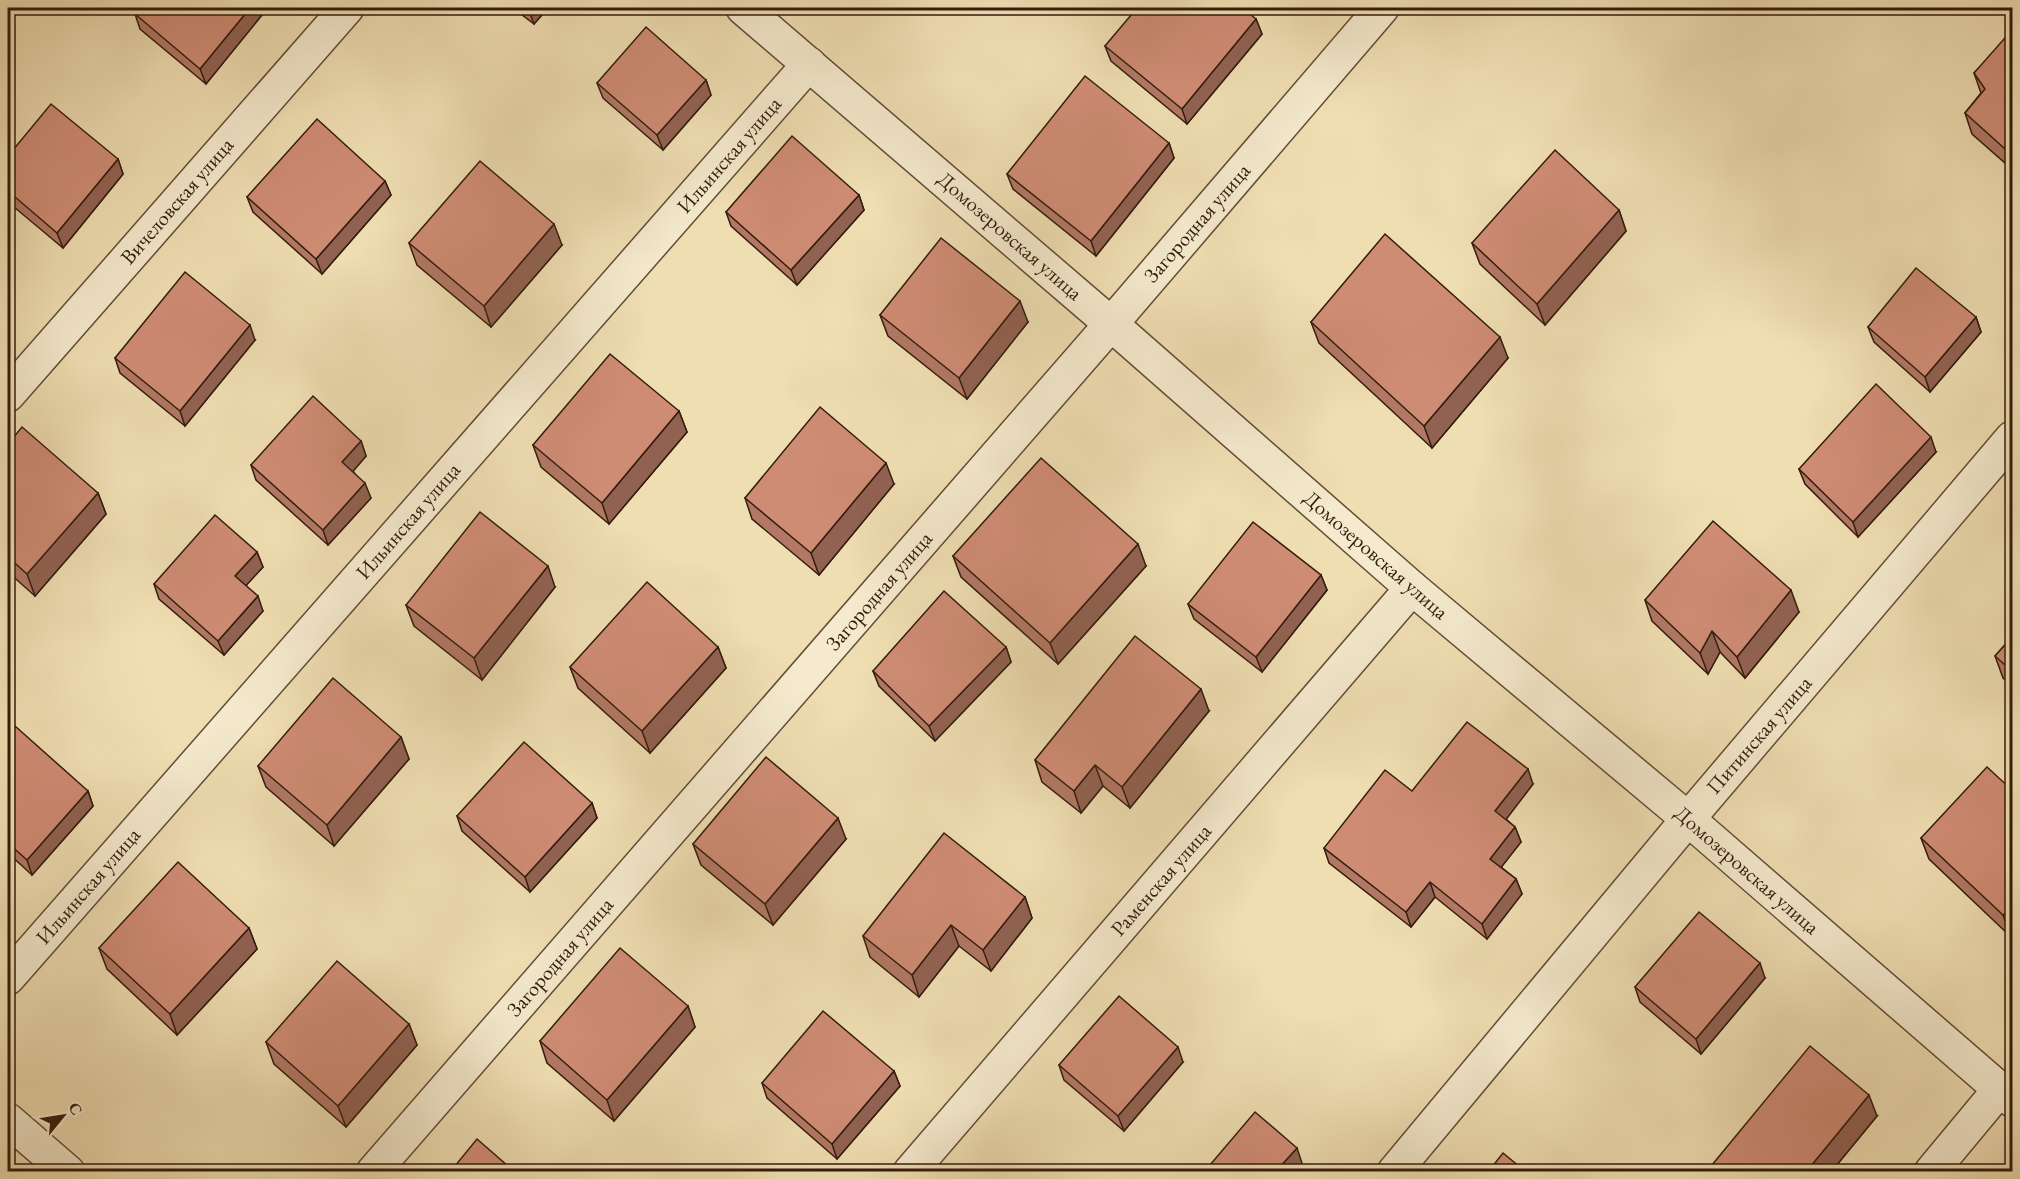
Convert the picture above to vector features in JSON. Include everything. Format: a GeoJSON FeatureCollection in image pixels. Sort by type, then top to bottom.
{"type":"FeatureCollection","features":[{"type":"Feature","properties":{"kind":"street","name":"Вичеловская улица"},"geometry":{"type":"LineString","coordinates":[[8,395],[347,8]]}},
{"type":"Feature","properties":{"kind":"street","name":"Домозеровская улица"},"geometry":{"type":"LineString","coordinates":[[743,8],[1111,324],[1412,588],[1688,819],[2006,1095]]}},
{"type":"Feature","properties":{"kind":"street","name":"Загородная улица"},"geometry":{"type":"LineString","coordinates":[[373,1172],[1111,324],[1382,8]]}},
{"type":"Feature","properties":{"kind":"street","name":"Ильинская улица"},"geometry":{"type":"LineString","coordinates":[[8,978],[809,64]]}},
{"type":"Feature","properties":{"kind":"street","name":"Питинская улица"},"geometry":{"type":"LineString","coordinates":[[1394,1172],[1688,819],[2013,438]]}},
{"type":"Feature","properties":{"kind":"street","name":"Раменская улица"},"geometry":{"type":"LineString","coordinates":[[910,1172],[1412,588]]}},
{"type":"Feature","properties":{"kind":"street"},"geometry":{"type":"LineString","coordinates":[[1931,1172],[2006,1095]]}},
{"type":"Feature","properties":{"kind":"street"},"geometry":{"type":"LineString","coordinates":[[8,1120],[68,1172]]}},
{"type":"Feature","properties":{"kind":"building"},"geometry":{"type":"Polygon","coordinates":[[[140,8],[250,8],[200,69],[135,14],[140,8]]]}},
{"type":"Feature","properties":{"kind":"building"},"geometry":{"type":"Polygon","coordinates":[[[1137,8],[1243,8],[1256,19],[1182,109],[1105,46],[1137,8]]]}},
{"type":"Feature","properties":{"kind":"building"},"geometry":{"type":"Polygon","coordinates":[[[646,27],[706,80],[657,135],[597,83],[646,27]]]}},
{"type":"Feature","properties":{"kind":"building"},"geometry":{"type":"Polygon","coordinates":[[[2011,31],[2013,33],[2013,156],[1965,113],[1985,89],[1974,73],[2011,31]]]}},
{"type":"Feature","properties":{"kind":"building"},"geometry":{"type":"Polygon","coordinates":[[[1085,76],[1169,143],[1091,241],[1007,174],[1085,76]]]}},
{"type":"Feature","properties":{"kind":"building"},"geometry":{"type":"Polygon","coordinates":[[[51,104],[118,159],[57,233],[8,191],[8,156],[51,104]]]}},
{"type":"Feature","properties":{"kind":"building"},"geometry":{"type":"Polygon","coordinates":[[[317,119],[385,181],[316,259],[247,197],[317,119]]]}},
{"type":"Feature","properties":{"kind":"building"},"geometry":{"type":"Polygon","coordinates":[[[792,136],[859,195],[791,270],[726,212],[792,136]]]}},
{"type":"Feature","properties":{"kind":"building"},"geometry":{"type":"Polygon","coordinates":[[[1555,150],[1619,210],[1537,304],[1472,243],[1555,150]]]}},
{"type":"Feature","properties":{"kind":"building"},"geometry":{"type":"Polygon","coordinates":[[[480,161],[554,224],[484,306],[409,243],[480,161]]]}},
{"type":"Feature","properties":{"kind":"building"},"geometry":{"type":"Polygon","coordinates":[[[1385,234],[1500,337],[1424,426],[1311,322],[1385,234]]]}},
{"type":"Feature","properties":{"kind":"building"},"geometry":{"type":"Polygon","coordinates":[[[941,238],[1020,301],[959,378],[880,315],[941,238]]]}},
{"type":"Feature","properties":{"kind":"building"},"geometry":{"type":"Polygon","coordinates":[[[1916,268],[1976,317],[1925,377],[1868,327],[1916,268]]]}},
{"type":"Feature","properties":{"kind":"building"},"geometry":{"type":"Polygon","coordinates":[[[185,272],[250,325],[180,411],[115,358],[185,272]]]}},
{"type":"Feature","properties":{"kind":"building"},"geometry":{"type":"Polygon","coordinates":[[[610,354],[679,411],[602,503],[533,445],[610,354]]]}},
{"type":"Feature","properties":{"kind":"building"},"geometry":{"type":"Polygon","coordinates":[[[1876,384],[1931,437],[1853,522],[1799,469],[1876,384]]]}},
{"type":"Feature","properties":{"kind":"building"},"geometry":{"type":"Polygon","coordinates":[[[313,396],[361,441],[342,462],[365,483],[323,530],[251,465],[313,396]]]}},
{"type":"Feature","properties":{"kind":"building"},"geometry":{"type":"Polygon","coordinates":[[[820,407],[886,463],[811,553],[745,498],[820,407]]]}},
{"type":"Feature","properties":{"kind":"building"},"geometry":{"type":"Polygon","coordinates":[[[22,427],[98,493],[27,574],[8,557],[8,444],[22,427]]]}},
{"type":"Feature","properties":{"kind":"building"},"geometry":{"type":"Polygon","coordinates":[[[1041,458],[1138,544],[1050,643],[953,556],[1041,458]]]}},
{"type":"Feature","properties":{"kind":"building"},"geometry":{"type":"Polygon","coordinates":[[[480,512],[548,566],[474,658],[406,605],[480,512]]]}},
{"type":"Feature","properties":{"kind":"building"},"geometry":{"type":"Polygon","coordinates":[[[215,515],[257,552],[235,576],[258,596],[218,641],[154,584],[215,515]]]}},
{"type":"Feature","properties":{"kind":"building"},"geometry":{"type":"Polygon","coordinates":[[[1713,521],[1791,590],[1737,657],[1712,631],[1700,653],[1645,600],[1713,521]]]}},
{"type":"Feature","properties":{"kind":"building"},"geometry":{"type":"Polygon","coordinates":[[[1253,522],[1321,575],[1256,657],[1188,604],[1253,522]]]}},
{"type":"Feature","properties":{"kind":"building"},"geometry":{"type":"Polygon","coordinates":[[[647,582],[718,647],[642,731],[570,667],[647,582]]]}},
{"type":"Feature","properties":{"kind":"building"},"geometry":{"type":"Polygon","coordinates":[[[944,591],[1006,647],[929,726],[873,671],[944,591]]]}},
{"type":"Feature","properties":{"kind":"building"},"geometry":{"type":"Polygon","coordinates":[[[1135,636],[1201,689],[1122,787],[1095,765],[1074,791],[1035,760],[1135,636]]]}},
{"type":"Feature","properties":{"kind":"building"},"geometry":{"type":"Polygon","coordinates":[[[2013,636],[2013,672],[1995,656],[2013,636]]]}},
{"type":"Feature","properties":{"kind":"building"},"geometry":{"type":"Polygon","coordinates":[[[333,678],[401,737],[327,825],[258,766],[333,678]]]}},
{"type":"Feature","properties":{"kind":"building"},"geometry":{"type":"Polygon","coordinates":[[[1467,722],[1528,769],[1495,811],[1515,827],[1490,859],[1516,879],[1482,924],[1430,882],[1406,912],[1324,848],[1385,770],[1412,791],[1467,722]]]}},
{"type":"Feature","properties":{"kind":"building"},"geometry":{"type":"Polygon","coordinates":[[[15,726],[88,791],[27,860],[8,843],[8,735],[15,726]]]}},
{"type":"Feature","properties":{"kind":"building"},"geometry":{"type":"Polygon","coordinates":[[[524,742],[592,803],[525,877],[457,816],[524,742]]]}},
{"type":"Feature","properties":{"kind":"building"},"geometry":{"type":"Polygon","coordinates":[[[766,757],[838,818],[765,904],[693,844],[766,757]]]}},
{"type":"Feature","properties":{"kind":"building"},"geometry":{"type":"Polygon","coordinates":[[[1987,767],[2013,791],[2013,907],[2003,915],[1921,838],[1987,767]]]}},
{"type":"Feature","properties":{"kind":"building"},"geometry":{"type":"Polygon","coordinates":[[[944,833],[1025,897],[983,950],[951,925],[912,975],[863,936],[944,833]]]}},
{"type":"Feature","properties":{"kind":"building"},"geometry":{"type":"Polygon","coordinates":[[[178,862],[249,928],[170,1014],[99,948],[178,862]]]}},
{"type":"Feature","properties":{"kind":"building"},"geometry":{"type":"Polygon","coordinates":[[[1699,912],[1760,963],[1696,1039],[1635,987],[1699,912]]]}},
{"type":"Feature","properties":{"kind":"building"},"geometry":{"type":"Polygon","coordinates":[[[620,948],[688,1006],[607,1100],[540,1041],[620,948]]]}},
{"type":"Feature","properties":{"kind":"building"},"geometry":{"type":"Polygon","coordinates":[[[337,961],[409,1024],[338,1106],[266,1042],[337,961]]]}},
{"type":"Feature","properties":{"kind":"building"},"geometry":{"type":"Polygon","coordinates":[[[1119,996],[1178,1047],[1118,1116],[1059,1065],[1119,996]]]}},
{"type":"Feature","properties":{"kind":"building"},"geometry":{"type":"Polygon","coordinates":[[[823,1011],[894,1071],[832,1144],[762,1083],[823,1011]]]}},
{"type":"Feature","properties":{"kind":"building"},"geometry":{"type":"Polygon","coordinates":[[[1810,1046],[1869,1095],[1806,1172],[1720,1172],[1712,1165],[1810,1046]]]}},
{"type":"Feature","properties":{"kind":"building"},"geometry":{"type":"Polygon","coordinates":[[[1255,1112],[1297,1148],[1278,1169],[1281,1172],[1204,1172],[1255,1112]]]}},
{"type":"Feature","properties":{"kind":"building"},"geometry":{"type":"Polygon","coordinates":[[[477,1139],[515,1172],[450,1172],[477,1139]]]}},
{"type":"Feature","properties":{"kind":"building"},"geometry":{"type":"Polygon","coordinates":[[[1503,1153],[1526,1172],[1488,1172],[1503,1153]]]}}]}
